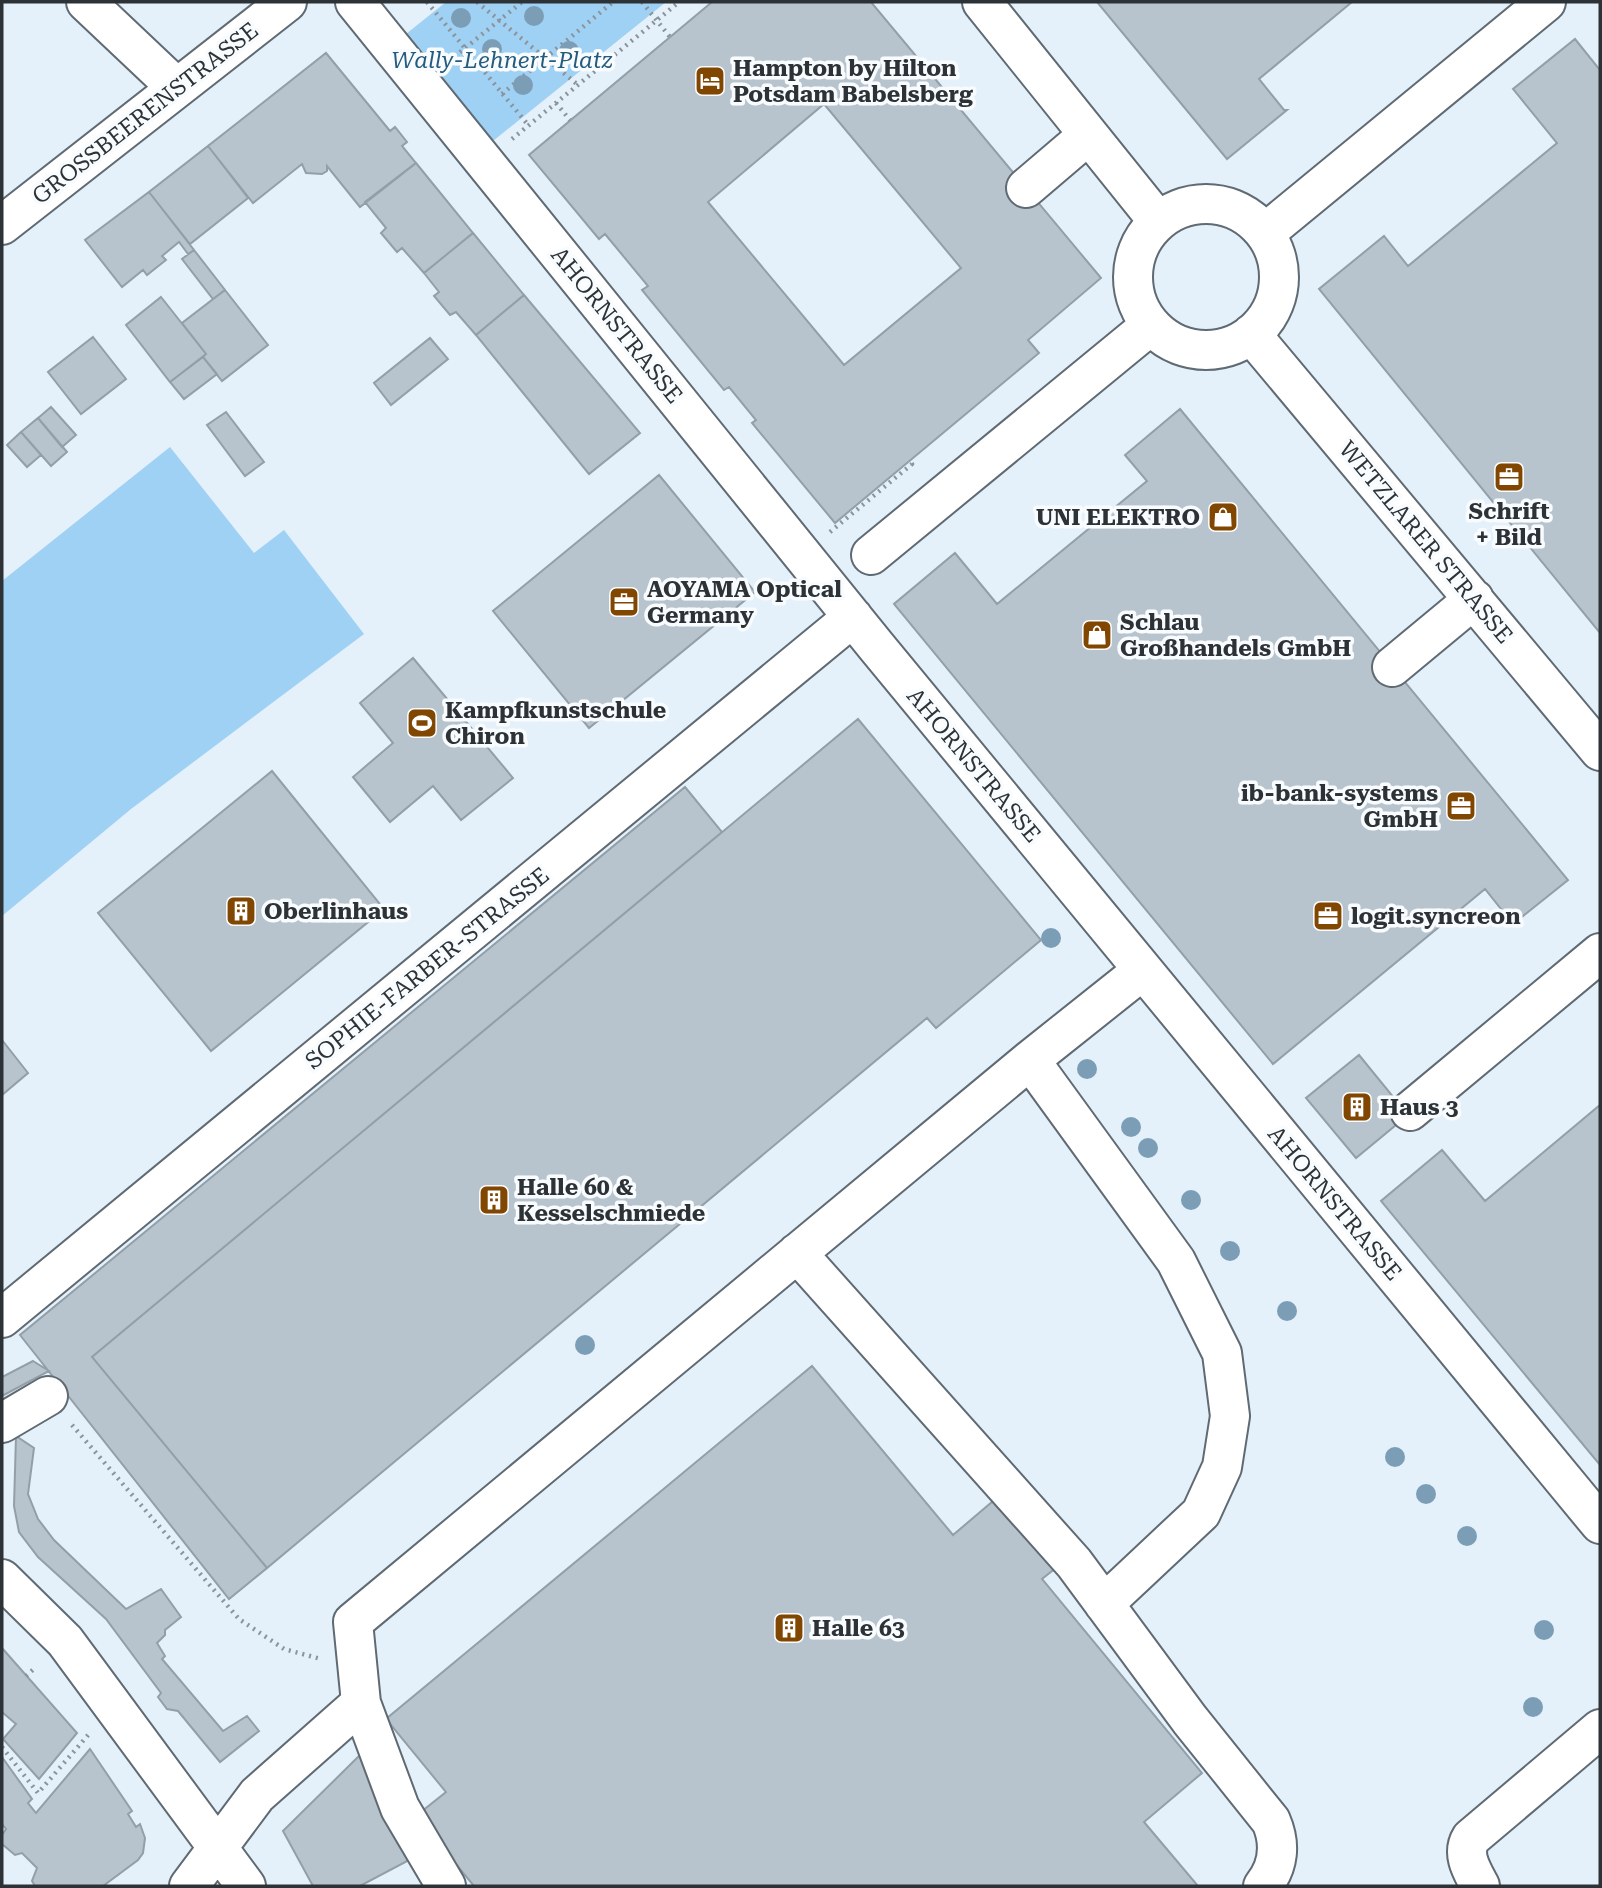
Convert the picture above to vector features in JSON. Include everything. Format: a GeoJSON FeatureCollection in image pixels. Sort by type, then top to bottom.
{"type":"FeatureCollection","features":[{"type":"Feature","properties":{"kind":"street"},"geometry":{"type":"LineString","coordinates":[[86,2],[177,88]]}},
{"type":"Feature","properties":{"kind":"street","name":"GROSSBEERENSTRASSE"},"geometry":{"type":"LineString","coordinates":[[2,225],[287,2]]}},
{"type":"Feature","properties":{"kind":"street","name":"AHORNSTRASSE"},"geometry":{"type":"LineString","coordinates":[[355,2],[853,617],[1600,1524]]}},
{"type":"Feature","properties":{"kind":"street"},"geometry":{"type":"LineString","coordinates":[[982,2],[1158,221]]}},
{"type":"Feature","properties":{"kind":"street"},"geometry":{"type":"LineString","coordinates":[[1265,233],[1546,2]]}},
{"type":"Feature","properties":{"kind":"street"},"geometry":{"type":"LineString","coordinates":[[1026,188],[1087,136]]}},
{"type":"Feature","properties":{"kind":"street"},"geometry":{"type":"LineString","coordinates":[[1202,204],[1226,206],[1248,216],[1265,233],[1275,253],[1279,275],[1271,307],[1251,334],[1232,345],[1210,350],[1189,348],[1168,340],[1151,325],[1138,306],[1133,272],[1143,239],[1158,221],[1179,209],[1202,204]]}},
{"type":"Feature","properties":{"kind":"street"},"geometry":{"type":"LineString","coordinates":[[872,555],[1151,325]]}},
{"type":"Feature","properties":{"kind":"street","name":"WETZLARER STRASSE"},"geometry":{"type":"LineString","coordinates":[[1251,334],[1600,751]]}},
{"type":"Feature","properties":{"kind":"street"},"geometry":{"type":"LineString","coordinates":[[1399,675],[1480,607]]}},
{"type":"Feature","properties":{"kind":"street","name":"SOPHIE-FARBER-STRASSE"},"geometry":{"type":"LineString","coordinates":[[2,1318],[853,617]]}},
{"type":"Feature","properties":{"kind":"street"},"geometry":{"type":"LineString","coordinates":[[1410,1111],[1600,953]]}},
{"type":"Feature","properties":{"kind":"street"},"geometry":{"type":"LineString","coordinates":[[446,1886],[400,1808],[360,1703],[353,1622],[1030,1060],[1143,970]]}},
{"type":"Feature","properties":{"kind":"street"},"geometry":{"type":"LineString","coordinates":[[1030,1060],[1177,1261],[1223,1353],[1230,1416],[1222,1467],[1201,1513],[1104,1604]]}},
{"type":"Feature","properties":{"kind":"street"},"geometry":{"type":"LineString","coordinates":[[797,1254],[1074,1563],[1271,1821],[1278,1838],[1278,1857],[1264,1886]]}},
{"type":"Feature","properties":{"kind":"street"},"geometry":{"type":"LineString","coordinates":[[2,1423],[48,1396]]}},
{"type":"Feature","properties":{"kind":"street"},"geometry":{"type":"LineString","coordinates":[[2,1579],[65,1641],[246,1886]]}},
{"type":"Feature","properties":{"kind":"street"},"geometry":{"type":"LineString","coordinates":[[189,1886],[218,1851],[257,1795],[360,1703]]}},
{"type":"Feature","properties":{"kind":"street"},"geometry":{"type":"LineString","coordinates":[[1480,1886],[1467,1858],[1466,1847],[1471,1838],[1600,1729]]}},
{"type":"Feature","properties":{"kind":"path"},"geometry":{"type":"LineString","coordinates":[[427,2],[529,126]]}},
{"type":"Feature","properties":{"kind":"path"},"geometry":{"type":"LineString","coordinates":[[477,2],[579,85]]}},
{"type":"Feature","properties":{"kind":"path"},"geometry":{"type":"LineString","coordinates":[[440,68],[522,2]]}},
{"type":"Feature","properties":{"kind":"path"},"geometry":{"type":"LineString","coordinates":[[502,94],[613,2]]}},
{"type":"Feature","properties":{"kind":"path"},"geometry":{"type":"LineString","coordinates":[[642,2],[670,37]]}},
{"type":"Feature","properties":{"kind":"path"},"geometry":{"type":"LineString","coordinates":[[516,136],[679,2]]}},
{"type":"Feature","properties":{"kind":"path"},"geometry":{"type":"LineString","coordinates":[[556,103],[570,120]]}},
{"type":"Feature","properties":{"kind":"path"},"geometry":{"type":"LineString","coordinates":[[803,555],[912,464],[909,461]]}},
{"type":"Feature","properties":{"kind":"path"},"geometry":{"type":"LineString","coordinates":[[48,1396],[239,1619],[284,1649],[320,1659],[356,1661]]}},
{"type":"Feature","properties":{"kind":"path"},"geometry":{"type":"LineString","coordinates":[[2,1747],[38,1793],[94,1729],[116,1711]]}},
{"type":"Feature","properties":{"kind":"green space","name":"Wally-Lehnert-Platz"},"geometry":{"type":"Polygon","coordinates":[[[446,2],[666,2],[493,141],[406,34],[446,2]]]}},
{"type":"Feature","properties":{"kind":"green space"},"geometry":{"type":"Polygon","coordinates":[[[170,447],[254,553],[284,530],[364,634],[131,809],[2,916],[2,581],[170,447]]]}},
{"type":"Feature","properties":{"kind":"building"},"geometry":{"type":"Polygon","coordinates":[[[712,2],[871,2],[1101,278],[1028,340],[1039,353],[835,523],[752,423],[756,420],[729,387],[724,390],[642,290],[648,286],[605,234],[599,239],[529,155],[712,2]],[[824,104],[708,202],[844,365],[961,268],[824,104]]]}},
{"type":"Feature","properties":{"kind":"building"},"geometry":{"type":"Polygon","coordinates":[[[1097,2],[1352,2],[1259,79],[1284,110],[1287,110],[1227,159],[1097,2]]]}},
{"type":"Feature","properties":{"kind":"building"},"geometry":{"type":"Polygon","coordinates":[[[1575,39],[1600,70],[1600,633],[1319,289],[1384,236],[1408,266],[1557,143],[1513,89],[1575,39]]]}},
{"type":"Feature","properties":{"kind":"building"},"geometry":{"type":"Polygon","coordinates":[[[326,53],[390,131],[395,127],[407,142],[402,146],[416,163],[360,207],[327,166],[327,171],[322,174],[306,173],[302,164],[253,203],[208,146],[326,53]]]}},
{"type":"Feature","properties":{"kind":"building"},"geometry":{"type":"Polygon","coordinates":[[[208,146],[248,198],[190,244],[149,192],[208,146]]]}},
{"type":"Feature","properties":{"kind":"building"},"geometry":{"type":"Polygon","coordinates":[[[416,163],[473,233],[424,273],[402,248],[397,252],[381,233],[386,228],[365,202],[416,163]]]}},
{"type":"Feature","properties":{"kind":"building"},"geometry":{"type":"Polygon","coordinates":[[[149,192],[194,250],[188,254],[179,242],[162,256],[166,260],[147,275],[143,270],[122,287],[85,240],[149,192]]]}},
{"type":"Feature","properties":{"kind":"building"},"geometry":{"type":"Polygon","coordinates":[[[473,233],[524,295],[476,335],[456,312],[450,315],[434,296],[439,292],[424,273],[473,233]]]}},
{"type":"Feature","properties":{"kind":"building"},"geometry":{"type":"Polygon","coordinates":[[[194,250],[225,290],[213,299],[182,259],[194,250]]]}},
{"type":"Feature","properties":{"kind":"building"},"geometry":{"type":"Polygon","coordinates":[[[225,290],[268,345],[222,381],[203,357],[206,354],[182,323],[225,290]]]}},
{"type":"Feature","properties":{"kind":"building"},"geometry":{"type":"Polygon","coordinates":[[[524,295],[640,433],[589,474],[476,335],[524,295]]]}},
{"type":"Feature","properties":{"kind":"building"},"geometry":{"type":"Polygon","coordinates":[[[161,297],[206,354],[170,382],[126,325],[161,297]]]}},
{"type":"Feature","properties":{"kind":"building"},"geometry":{"type":"Polygon","coordinates":[[[93,337],[126,379],[81,414],[48,372],[93,337]]]}},
{"type":"Feature","properties":{"kind":"building"},"geometry":{"type":"Polygon","coordinates":[[[430,338],[448,359],[391,405],[374,383],[430,338]]]}},
{"type":"Feature","properties":{"kind":"building"},"geometry":{"type":"Polygon","coordinates":[[[203,357],[217,374],[184,399],[170,382],[203,357]]]}},
{"type":"Feature","properties":{"kind":"building"},"geometry":{"type":"Polygon","coordinates":[[[51,407],[76,435],[62,447],[38,418],[51,407]]]}},
{"type":"Feature","properties":{"kind":"building"},"geometry":{"type":"Polygon","coordinates":[[[1180,409],[1568,880],[1513,924],[1485,889],[1273,1064],[894,604],[955,553],[997,604],[1147,481],[1125,455],[1180,409]]]}},
{"type":"Feature","properties":{"kind":"building"},"geometry":{"type":"Polygon","coordinates":[[[226,412],[264,462],[245,476],[207,425],[226,412]]]}},
{"type":"Feature","properties":{"kind":"building"},"geometry":{"type":"Polygon","coordinates":[[[38,418],[67,452],[51,466],[21,432],[38,418]]]}},
{"type":"Feature","properties":{"kind":"building"},"geometry":{"type":"Polygon","coordinates":[[[21,432],[41,455],[27,467],[7,445],[21,432]]]}},
{"type":"Feature","properties":{"kind":"building","name":"AOYAMA Optical Germany"},"geometry":{"type":"Polygon","coordinates":[[[659,475],[755,592],[589,728],[493,611],[659,475]]]}},
{"type":"Feature","properties":{"kind":"building","name":"Kampfkunstschule Chiron"},"geometry":{"type":"Polygon","coordinates":[[[413,658],[513,778],[461,820],[433,786],[390,822],[353,777],[393,743],[360,703],[413,658]]]}},
{"type":"Feature","properties":{"kind":"building","name":"Halle 60 & Kesselschmiede"},"geometry":{"type":"Polygon","coordinates":[[[858,719],[1041,940],[936,1028],[927,1018],[267,1568],[92,1357],[858,719]]]}},
{"type":"Feature","properties":{"kind":"building","name":"Oberlinhaus"},"geometry":{"type":"Polygon","coordinates":[[[272,771],[384,909],[211,1051],[98,913],[272,771]]]}},
{"type":"Feature","properties":{"kind":"building"},"geometry":{"type":"Polygon","coordinates":[[[685,787],[722,832],[92,1357],[267,1568],[229,1599],[20,1335],[685,787]]]}},
{"type":"Feature","properties":{"kind":"building"},"geometry":{"type":"Polygon","coordinates":[[[2,1040],[28,1073],[2,1095],[2,1040]]]}},
{"type":"Feature","properties":{"kind":"building","name":"Haus 3"},"geometry":{"type":"Polygon","coordinates":[[[1359,1055],[1408,1115],[1356,1158],[1306,1098],[1359,1055]]]}},
{"type":"Feature","properties":{"kind":"building"},"geometry":{"type":"Polygon","coordinates":[[[1600,1105],[1600,1465],[1381,1201],[1442,1150],[1485,1201],[1600,1105]]]}},
{"type":"Feature","properties":{"kind":"building"},"geometry":{"type":"Polygon","coordinates":[[[33,1361],[49,1371],[2,1396],[2,1377],[33,1361]]]}},
{"type":"Feature","properties":{"kind":"building","name":"Halle 63"},"geometry":{"type":"Polygon","coordinates":[[[812,1366],[953,1535],[999,1496],[1057,1567],[1042,1579],[1202,1773],[1144,1822],[1198,1886],[474,1886],[416,1816],[446,1792],[386,1719],[812,1366]]]}},
{"type":"Feature","properties":{"kind":"building"},"geometry":{"type":"Polygon","coordinates":[[[16,1436],[34,1448],[28,1494],[38,1519],[54,1540],[126,1609],[161,1589],[181,1617],[165,1630],[165,1635],[157,1643],[165,1656],[162,1659],[223,1731],[247,1716],[259,1731],[220,1762],[178,1711],[167,1709],[158,1697],[161,1693],[106,1619],[38,1557],[19,1532],[14,1506],[16,1436]]]}},
{"type":"Feature","properties":{"kind":"building"},"geometry":{"type":"Polygon","coordinates":[[[2,1648],[77,1733],[39,1779],[3,1739],[16,1724],[2,1712],[2,1648]]]}},
{"type":"Feature","properties":{"kind":"building"},"geometry":{"type":"Polygon","coordinates":[[[90,1749],[132,1811],[128,1814],[136,1827],[140,1824],[145,1838],[143,1853],[138,1860],[103,1886],[35,1886],[32,1881],[37,1868],[22,1853],[15,1855],[2,1844],[2,1835],[6,1829],[2,1824],[2,1757],[32,1799],[28,1803],[36,1813],[90,1749]]]}},
{"type":"Feature","properties":{"kind":"building"},"geometry":{"type":"Polygon","coordinates":[[[362,1753],[411,1859],[360,1886],[313,1886],[283,1831],[362,1753]]]}},
{"type":"Feature","properties":{"kind":"place","name":"Hampton by Hilton Potsdam Babelsberg"},"geometry":{"type":"Point","coordinates":[710,81]}},
{"type":"Feature","properties":{"kind":"place","name":"Schrift + Bild"},"geometry":{"type":"Point","coordinates":[1509,477]}},
{"type":"Feature","properties":{"kind":"place","name":"UNI ELEKTRO"},"geometry":{"type":"Point","coordinates":[1223,517]}},
{"type":"Feature","properties":{"kind":"place","name":"AOYAMA Optical Germany"},"geometry":{"type":"Point","coordinates":[624,602]}},
{"type":"Feature","properties":{"kind":"place","name":"Schlau Großhandels GmbH"},"geometry":{"type":"Point","coordinates":[1097,635]}},
{"type":"Feature","properties":{"kind":"place","name":"Kampfkunstschule Chiron"},"geometry":{"type":"Point","coordinates":[422,723]}},
{"type":"Feature","properties":{"kind":"place","name":"ib-bank-systems GmbH"},"geometry":{"type":"Point","coordinates":[1461,806]}},
{"type":"Feature","properties":{"kind":"place","name":"Oberlinhaus"},"geometry":{"type":"Point","coordinates":[241,911]}},
{"type":"Feature","properties":{"kind":"place","name":"logit.syncreon"},"geometry":{"type":"Point","coordinates":[1328,916]}},
{"type":"Feature","properties":{"kind":"place","name":"Haus 3"},"geometry":{"type":"Point","coordinates":[1357,1107]}},
{"type":"Feature","properties":{"kind":"place","name":"Halle 60 & Kesselschmiede"},"geometry":{"type":"Point","coordinates":[494,1200]}},
{"type":"Feature","properties":{"kind":"place","name":"Halle 63"},"geometry":{"type":"Point","coordinates":[789,1628]}}]}
